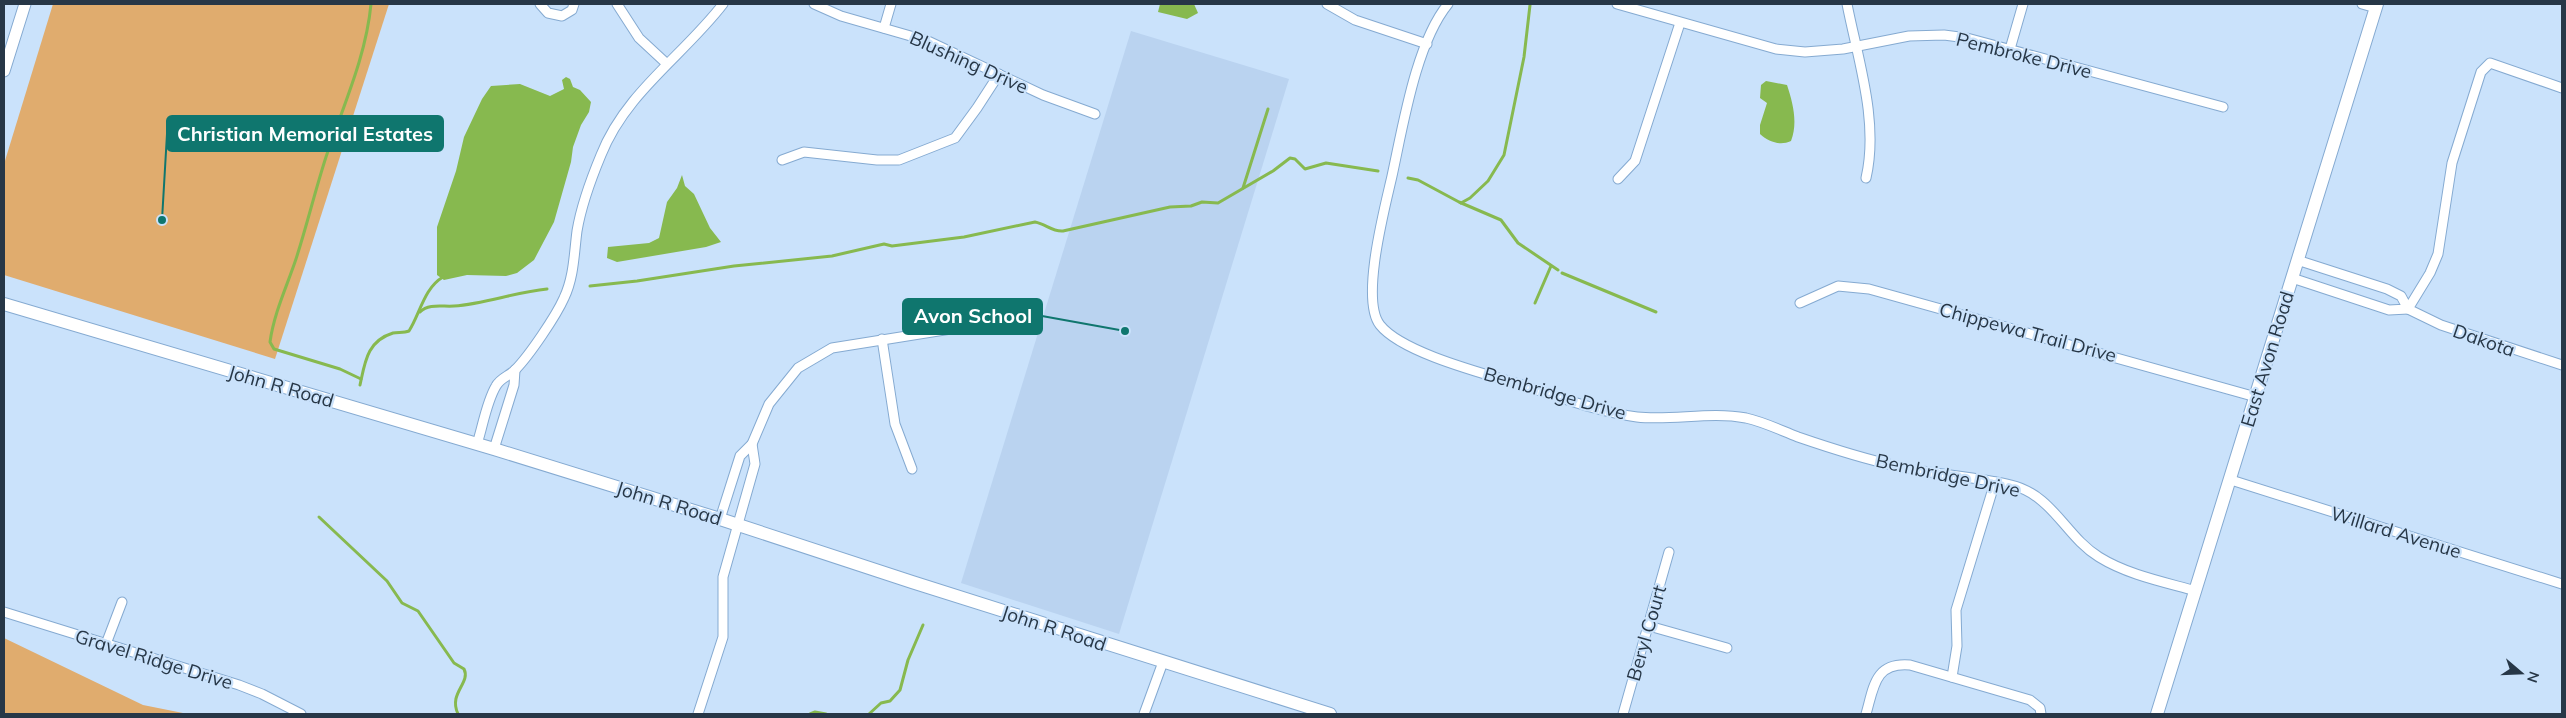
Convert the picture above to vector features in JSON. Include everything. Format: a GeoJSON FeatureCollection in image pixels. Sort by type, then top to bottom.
{"type":"FeatureCollection","features":[{"type":"Feature","properties":{"kind":"main road","name":"East Avon Road"},"geometry":{"type":"LineString","coordinates":[[2160,714],[2376,6]]}},
{"type":"Feature","properties":{"kind":"main road","name":"John R Road"},"geometry":{"type":"LineString","coordinates":[[4,304],[494,449],[738,524],[912,582],[1330,714]]}},
{"type":"Feature","properties":{"kind":"street"},"geometry":{"type":"LineString","coordinates":[[4,71],[25,4]]}},
{"type":"Feature","properties":{"kind":"street"},"geometry":{"type":"LineString","coordinates":[[540,4],[548,13],[562,16],[572,10],[574,4]]}},
{"type":"Feature","properties":{"kind":"street"},"geometry":{"type":"LineString","coordinates":[[618,4],[639,38],[667,64]]}},
{"type":"Feature","properties":{"kind":"street"},"geometry":{"type":"LineString","coordinates":[[477,444],[495,386],[515,370],[552,320],[564,298],[571,279],[578,229],[600,156],[614,127],[635,96],[707,25],[723,4]]}},
{"type":"Feature","properties":{"kind":"street","name":"Blushing Drive"},"geometry":{"type":"LineString","coordinates":[[814,4],[841,16],[928,41],[1043,95],[1095,114]]}},
{"type":"Feature","properties":{"kind":"street"},"geometry":{"type":"LineString","coordinates":[[884,28],[892,4]]}},
{"type":"Feature","properties":{"kind":"street"},"geometry":{"type":"LineString","coordinates":[[1327,4],[1355,20],[1427,44],[1441,12],[1448,4]]}},
{"type":"Feature","properties":{"kind":"street","name":"Pembroke Drive"},"geometry":{"type":"LineString","coordinates":[[1617,4],[1776,49],[1805,52],[1855,47],[1909,36],[1944,35],[1967,38],[2223,107]]}},
{"type":"Feature","properties":{"kind":"street"},"geometry":{"type":"LineString","coordinates":[[1847,4],[1870,128],[1871,156],[1866,178]]}},
{"type":"Feature","properties":{"kind":"street"},"geometry":{"type":"LineString","coordinates":[[2010,49],[2023,4]]}},
{"type":"Feature","properties":{"kind":"street"},"geometry":{"type":"LineString","coordinates":[[2362,4],[2376,6]]}},
{"type":"Feature","properties":{"kind":"street"},"geometry":{"type":"LineString","coordinates":[[1618,179],[1635,162],[1680,22]]}},
{"type":"Feature","properties":{"kind":"street","name":"Bembridge Drive"},"geometry":{"type":"LineString","coordinates":[[1427,44],[1404,122],[1373,260],[1375,306],[1379,324],[1392,336],[1434,357],[1616,414],[1655,418],[1720,415],[1745,418],[1825,446],[1896,466],[2014,485],[2035,494],[2055,510],[2081,542],[2097,556],[2125,571],[2196,591]]}},
{"type":"Feature","properties":{"kind":"street"},"geometry":{"type":"LineString","coordinates":[[2408,309],[2430,273],[2438,254],[2452,163],[2481,72],[2490,63],[2562,88]]}},
{"type":"Feature","properties":{"kind":"street"},"geometry":{"type":"LineString","coordinates":[[782,160],[804,152],[877,160],[899,160],[955,138],[999,74]]}},
{"type":"Feature","properties":{"kind":"street","name":"Dakota"},"geometry":{"type":"LineString","coordinates":[[2298,260],[2387,289],[2400,296],[2408,309]]}},
{"type":"Feature","properties":{"kind":"street","name":"Dakota"},"geometry":{"type":"LineString","coordinates":[[2292,278],[2389,310],[2408,309],[2441,325],[2562,365]]}},
{"type":"Feature","properties":{"kind":"street","name":"Chippewa Trail Drive"},"geometry":{"type":"LineString","coordinates":[[1800,303],[1838,286],[1869,289],[2256,397]]}},
{"type":"Feature","properties":{"kind":"street"},"geometry":{"type":"LineString","coordinates":[[720,519],[740,456],[752,444],[769,404],[798,368],[832,348],[957,328]]}},
{"type":"Feature","properties":{"kind":"street"},"geometry":{"type":"LineString","coordinates":[[882,339],[895,424],[912,469]]}},
{"type":"Feature","properties":{"kind":"street"},"geometry":{"type":"LineString","coordinates":[[494,449],[514,385],[515,370]]}},
{"type":"Feature","properties":{"kind":"street"},"geometry":{"type":"LineString","coordinates":[[698,714],[723,637],[723,577],[726,558],[755,464],[752,444]]}},
{"type":"Feature","properties":{"kind":"street","name":"Willard Avenue"},"geometry":{"type":"LineString","coordinates":[[2231,480],[2562,584]]}},
{"type":"Feature","properties":{"kind":"street"},"geometry":{"type":"LineString","coordinates":[[1952,677],[1957,646],[1956,610],[1995,482]]}},
{"type":"Feature","properties":{"kind":"street","name":"Beryl Court"},"geometry":{"type":"LineString","coordinates":[[1623,714],[1669,552]]}},
{"type":"Feature","properties":{"kind":"street"},"geometry":{"type":"LineString","coordinates":[[106,644],[122,602]]}},
{"type":"Feature","properties":{"kind":"street","name":"Gravel Ridge Drive"},"geometry":{"type":"LineString","coordinates":[[4,612],[240,685],[301,714]]}},
{"type":"Feature","properties":{"kind":"street"},"geometry":{"type":"LineString","coordinates":[[1648,626],[1727,648]]}},
{"type":"Feature","properties":{"kind":"street"},"geometry":{"type":"LineString","coordinates":[[1144,714],[1163,662]]}},
{"type":"Feature","properties":{"kind":"street"},"geometry":{"type":"LineString","coordinates":[[1866,714],[1875,683],[1881,672],[1889,666],[1897,664],[1910,665],[2030,700],[2040,708],[2041,714]]}},
{"type":"Feature","properties":{"kind":"shaded area"},"geometry":{"type":"Polygon","coordinates":[[[53,4],[389,4],[275,359],[4,275],[4,164],[53,4]]]}},
{"type":"Feature","properties":{"kind":"shaded area"},"geometry":{"type":"Polygon","coordinates":[[[1160,4],[1194,4],[1198,13],[1187,19],[1158,12],[1160,4]]]}},
{"type":"Feature","properties":{"kind":"shaded area"},"geometry":{"type":"Polygon","coordinates":[[[1131,31],[1289,79],[1119,634],[961,583],[1131,31]]]}},
{"type":"Feature","properties":{"kind":"shaded area"},"geometry":{"type":"Polygon","coordinates":[[[566,77],[570,79],[573,87],[580,90],[591,102],[589,112],[581,125],[573,147],[571,162],[554,222],[534,260],[517,273],[506,276],[467,275],[444,280],[437,275],[437,227],[456,171],[464,137],[482,99],[491,86],[520,84],[550,96],[564,89],[562,80],[566,77]]]}},
{"type":"Feature","properties":{"kind":"shaded area"},"geometry":{"type":"Polygon","coordinates":[[[1766,81],[1787,85],[1793,106],[1794,120],[1791,141],[1775,142],[1760,134],[1760,125],[1767,103],[1760,98],[1761,85],[1766,81]]]}},
{"type":"Feature","properties":{"kind":"shaded area"},"geometry":{"type":"Polygon","coordinates":[[[682,175],[685,186],[694,194],[710,228],[721,242],[706,247],[617,262],[607,258],[608,247],[649,243],[659,238],[667,202],[677,188],[682,175]]]}},
{"type":"Feature","properties":{"kind":"shaded area"},"geometry":{"type":"Polygon","coordinates":[[[4,638],[143,705],[188,714],[4,714],[4,638]]]}},
{"type":"Feature","properties":{"kind":"waterway"},"geometry":{"type":"LineString","coordinates":[[361,379],[340,369],[274,349],[270,342],[278,310],[296,259],[326,157],[359,62],[371,4]]}},
{"type":"Feature","properties":{"kind":"waterway"},"geometry":{"type":"LineString","coordinates":[[1461,203],[1470,198],[1488,181],[1504,155],[1524,57],[1530,5]]}},
{"type":"Feature","properties":{"kind":"waterway"},"geometry":{"type":"LineString","coordinates":[[1243,188],[1268,109]]}},
{"type":"Feature","properties":{"kind":"waterway"},"geometry":{"type":"LineString","coordinates":[[590,286],[637,281],[734,266],[832,256],[884,244],[892,246],[964,237],[1035,222],[1063,231],[1170,207],[1191,206],[1202,202],[1218,203],[1273,171],[1290,158],[1295,159],[1305,169],[1326,163],[1378,171]]}},
{"type":"Feature","properties":{"kind":"waterway"},"geometry":{"type":"LineString","coordinates":[[1408,178],[1418,180],[1459,202],[1501,220],[1518,243],[1558,270]]}},
{"type":"Feature","properties":{"kind":"waterway"},"geometry":{"type":"LineString","coordinates":[[1535,303],[1551,266]]}},
{"type":"Feature","properties":{"kind":"waterway"},"geometry":{"type":"LineString","coordinates":[[1562,273],[1656,312]]}},
{"type":"Feature","properties":{"kind":"waterway"},"geometry":{"type":"LineString","coordinates":[[360,385],[366,361],[372,347],[378,341],[393,333],[409,331],[427,294],[443,277]]}},
{"type":"Feature","properties":{"kind":"waterway"},"geometry":{"type":"LineString","coordinates":[[420,312],[432,306],[466,305],[547,289]]}},
{"type":"Feature","properties":{"kind":"waterway"},"geometry":{"type":"LineString","coordinates":[[319,517],[387,581],[402,603],[418,611],[454,663],[464,669],[465,679],[456,700],[458,714]]}},
{"type":"Feature","properties":{"kind":"waterway"},"geometry":{"type":"LineString","coordinates":[[869,714],[881,703],[890,701],[900,690],[908,660],[923,625]]}},
{"type":"Feature","properties":{"kind":"waterway"},"geometry":{"type":"LineString","coordinates":[[810,714],[815,712],[826,714]]}},
{"type":"Feature","properties":{"kind":"place","name":"Christian Memorial Estates"},"geometry":{"type":"Point","coordinates":[162,220]}},
{"type":"Feature","properties":{"kind":"place","name":"Avon School"},"geometry":{"type":"Point","coordinates":[1125,331]}}]}
